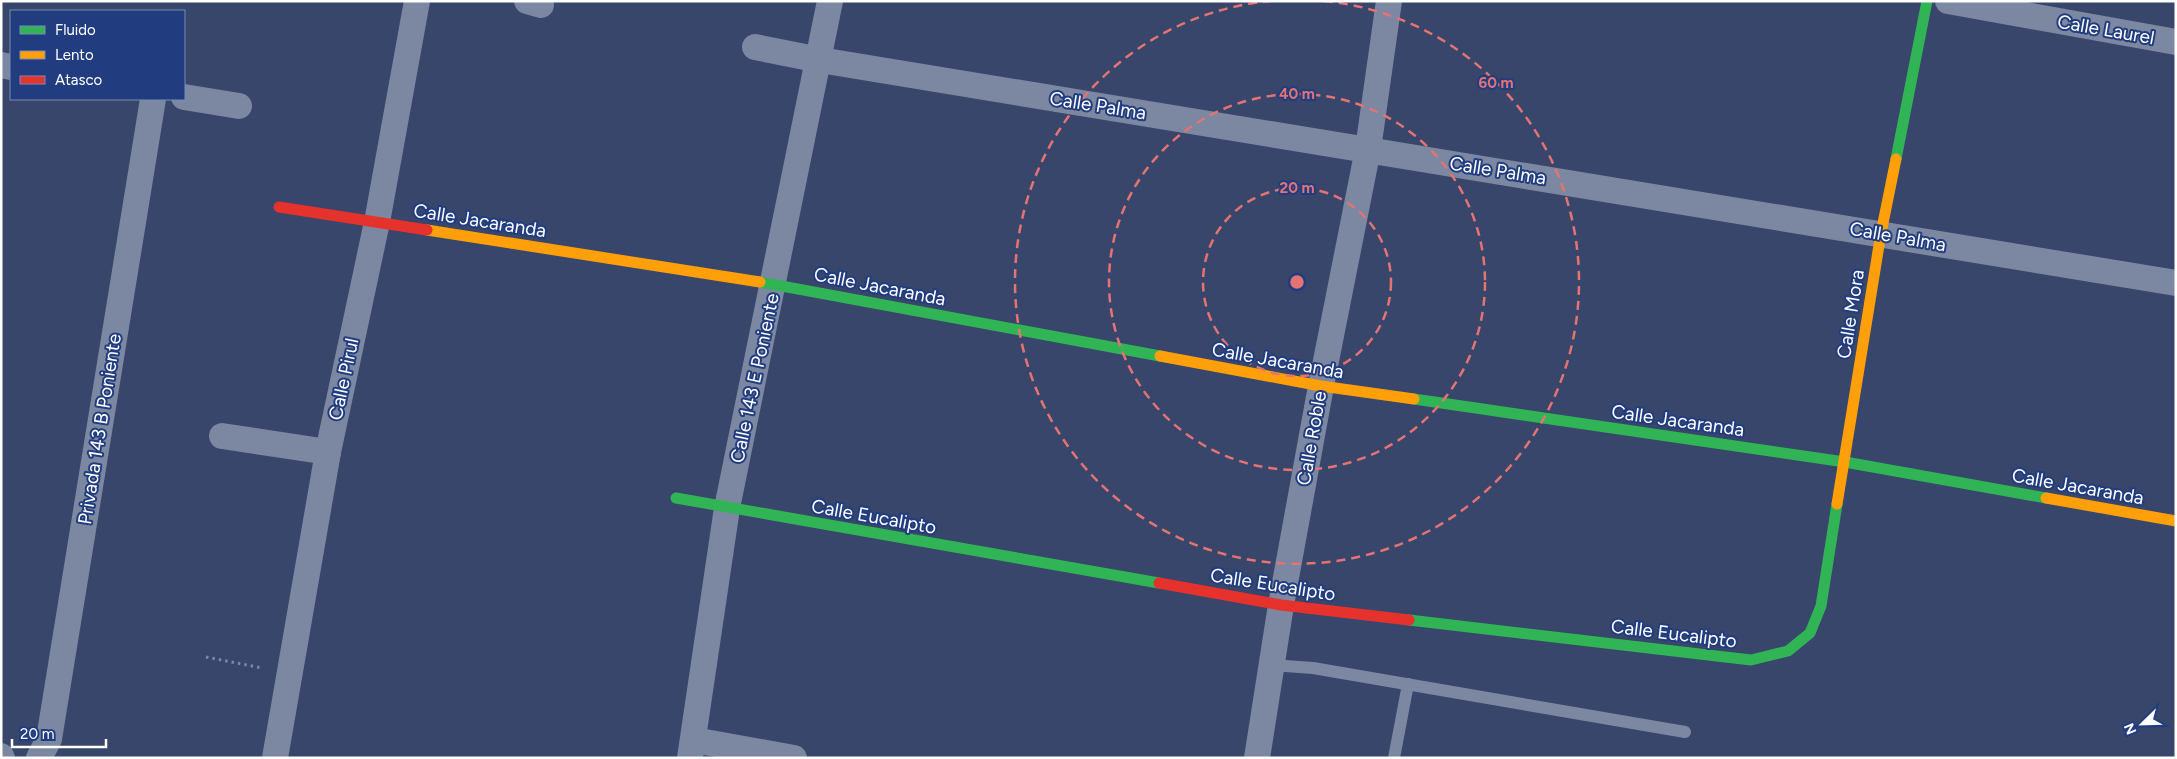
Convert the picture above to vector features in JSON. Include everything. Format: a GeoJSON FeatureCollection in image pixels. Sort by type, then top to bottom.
{"type":"FeatureCollection","features":[{"type":"Feature","properties":{"kind":"street","name":"Calle Pirul"},"geometry":{"type":"LineString","coordinates":[[275,758],[328,452],[377,222],[417,1]]}},
{"type":"Feature","properties":{"kind":"street","name":"Calle 143 E Poniente"},"geometry":{"type":"LineString","coordinates":[[692,749],[727,508],[820,60],[830,1]]}},
{"type":"Feature","properties":{"kind":"street","name":"Calle Roble"},"geometry":{"type":"LineString","coordinates":[[1257,758],[1281,605],[1321,386],[1368,149],[1389,1]]}},
{"type":"Feature","properties":{"kind":"street","name":"Calle Mora"},"geometry":{"type":"LineString","coordinates":[[1810,633],[1821,606],[1881,233],[1928,1]]}},
{"type":"Feature","properties":{"kind":"street","name":"Calle Laurel"},"geometry":{"type":"LineString","coordinates":[[1948,1],[2176,42]]}},
{"type":"Feature","properties":{"kind":"street","name":"Calle Palma"},"geometry":{"type":"LineString","coordinates":[[755,47],[820,60],[2176,283]]}},
{"type":"Feature","properties":{"kind":"street"},"geometry":{"type":"LineString","coordinates":[[185,96],[239,106]]}},
{"type":"Feature","properties":{"kind":"street","name":"Privada 143 B Poniente"},"geometry":{"type":"LineString","coordinates":[[39,758],[49,739],[153,100]]}},
{"type":"Feature","properties":{"kind":"street","name":"Calle Jacaranda"},"geometry":{"type":"LineString","coordinates":[[279,207],[773,284],[1321,386],[1845,462],[2176,520]]}},
{"type":"Feature","properties":{"kind":"street"},"geometry":{"type":"LineString","coordinates":[[222,436],[328,452]]}},
{"type":"Feature","properties":{"kind":"street","name":"Calle Eucalipto"},"geometry":{"type":"LineString","coordinates":[[676,498],[1281,605],[1751,660],[1788,651],[1810,633]]}},
{"type":"Feature","properties":{"kind":"street"},"geometry":{"type":"LineString","coordinates":[[692,749],[794,758]]}},
{"type":"Feature","properties":{"kind":"lane"},"geometry":{"type":"LineString","coordinates":[[1271,665],[1312,668],[1685,732]]}},
{"type":"Feature","properties":{"kind":"lane"},"geometry":{"type":"LineString","coordinates":[[1394,758],[1408,684]]}},
{"type":"Feature","properties":{"kind":"path"},"geometry":{"type":"LineString","coordinates":[[206,657],[290,674]]}},
{"type":"Feature","properties":{"kind":"traffic: fast"},"geometry":{"type":"LineString","coordinates":[[1896,159],[1927,1]]}},
{"type":"Feature","properties":{"kind":"traffic: fast"},"geometry":{"type":"LineString","coordinates":[[760,282],[1160,356]]}},
{"type":"Feature","properties":{"kind":"traffic: fast"},"geometry":{"type":"LineString","coordinates":[[1414,399],[1845,462],[2046,498]]}},
{"type":"Feature","properties":{"kind":"traffic: fast"},"geometry":{"type":"LineString","coordinates":[[676,498],[1159,583]]}},
{"type":"Feature","properties":{"kind":"traffic: fast"},"geometry":{"type":"LineString","coordinates":[[1409,620],[1751,660],[1788,651],[1810,633],[1821,606],[1837,504]]}},
{"type":"Feature","properties":{"kind":"traffic: slow"},"geometry":{"type":"LineString","coordinates":[[1837,504],[1881,233],[1896,159]]}},
{"type":"Feature","properties":{"kind":"traffic: slow"},"geometry":{"type":"LineString","coordinates":[[427,230],[760,282]]}},
{"type":"Feature","properties":{"kind":"traffic: slow"},"geometry":{"type":"LineString","coordinates":[[1160,356],[1321,386],[1414,399]]}},
{"type":"Feature","properties":{"kind":"traffic: slow"},"geometry":{"type":"LineString","coordinates":[[2046,498],[2176,521]]}},
{"type":"Feature","properties":{"kind":"traffic: jam"},"geometry":{"type":"LineString","coordinates":[[279,207],[427,230]]}},
{"type":"Feature","properties":{"kind":"traffic: jam"},"geometry":{"type":"LineString","coordinates":[[1159,583],[1281,605],[1409,620]]}}]}
